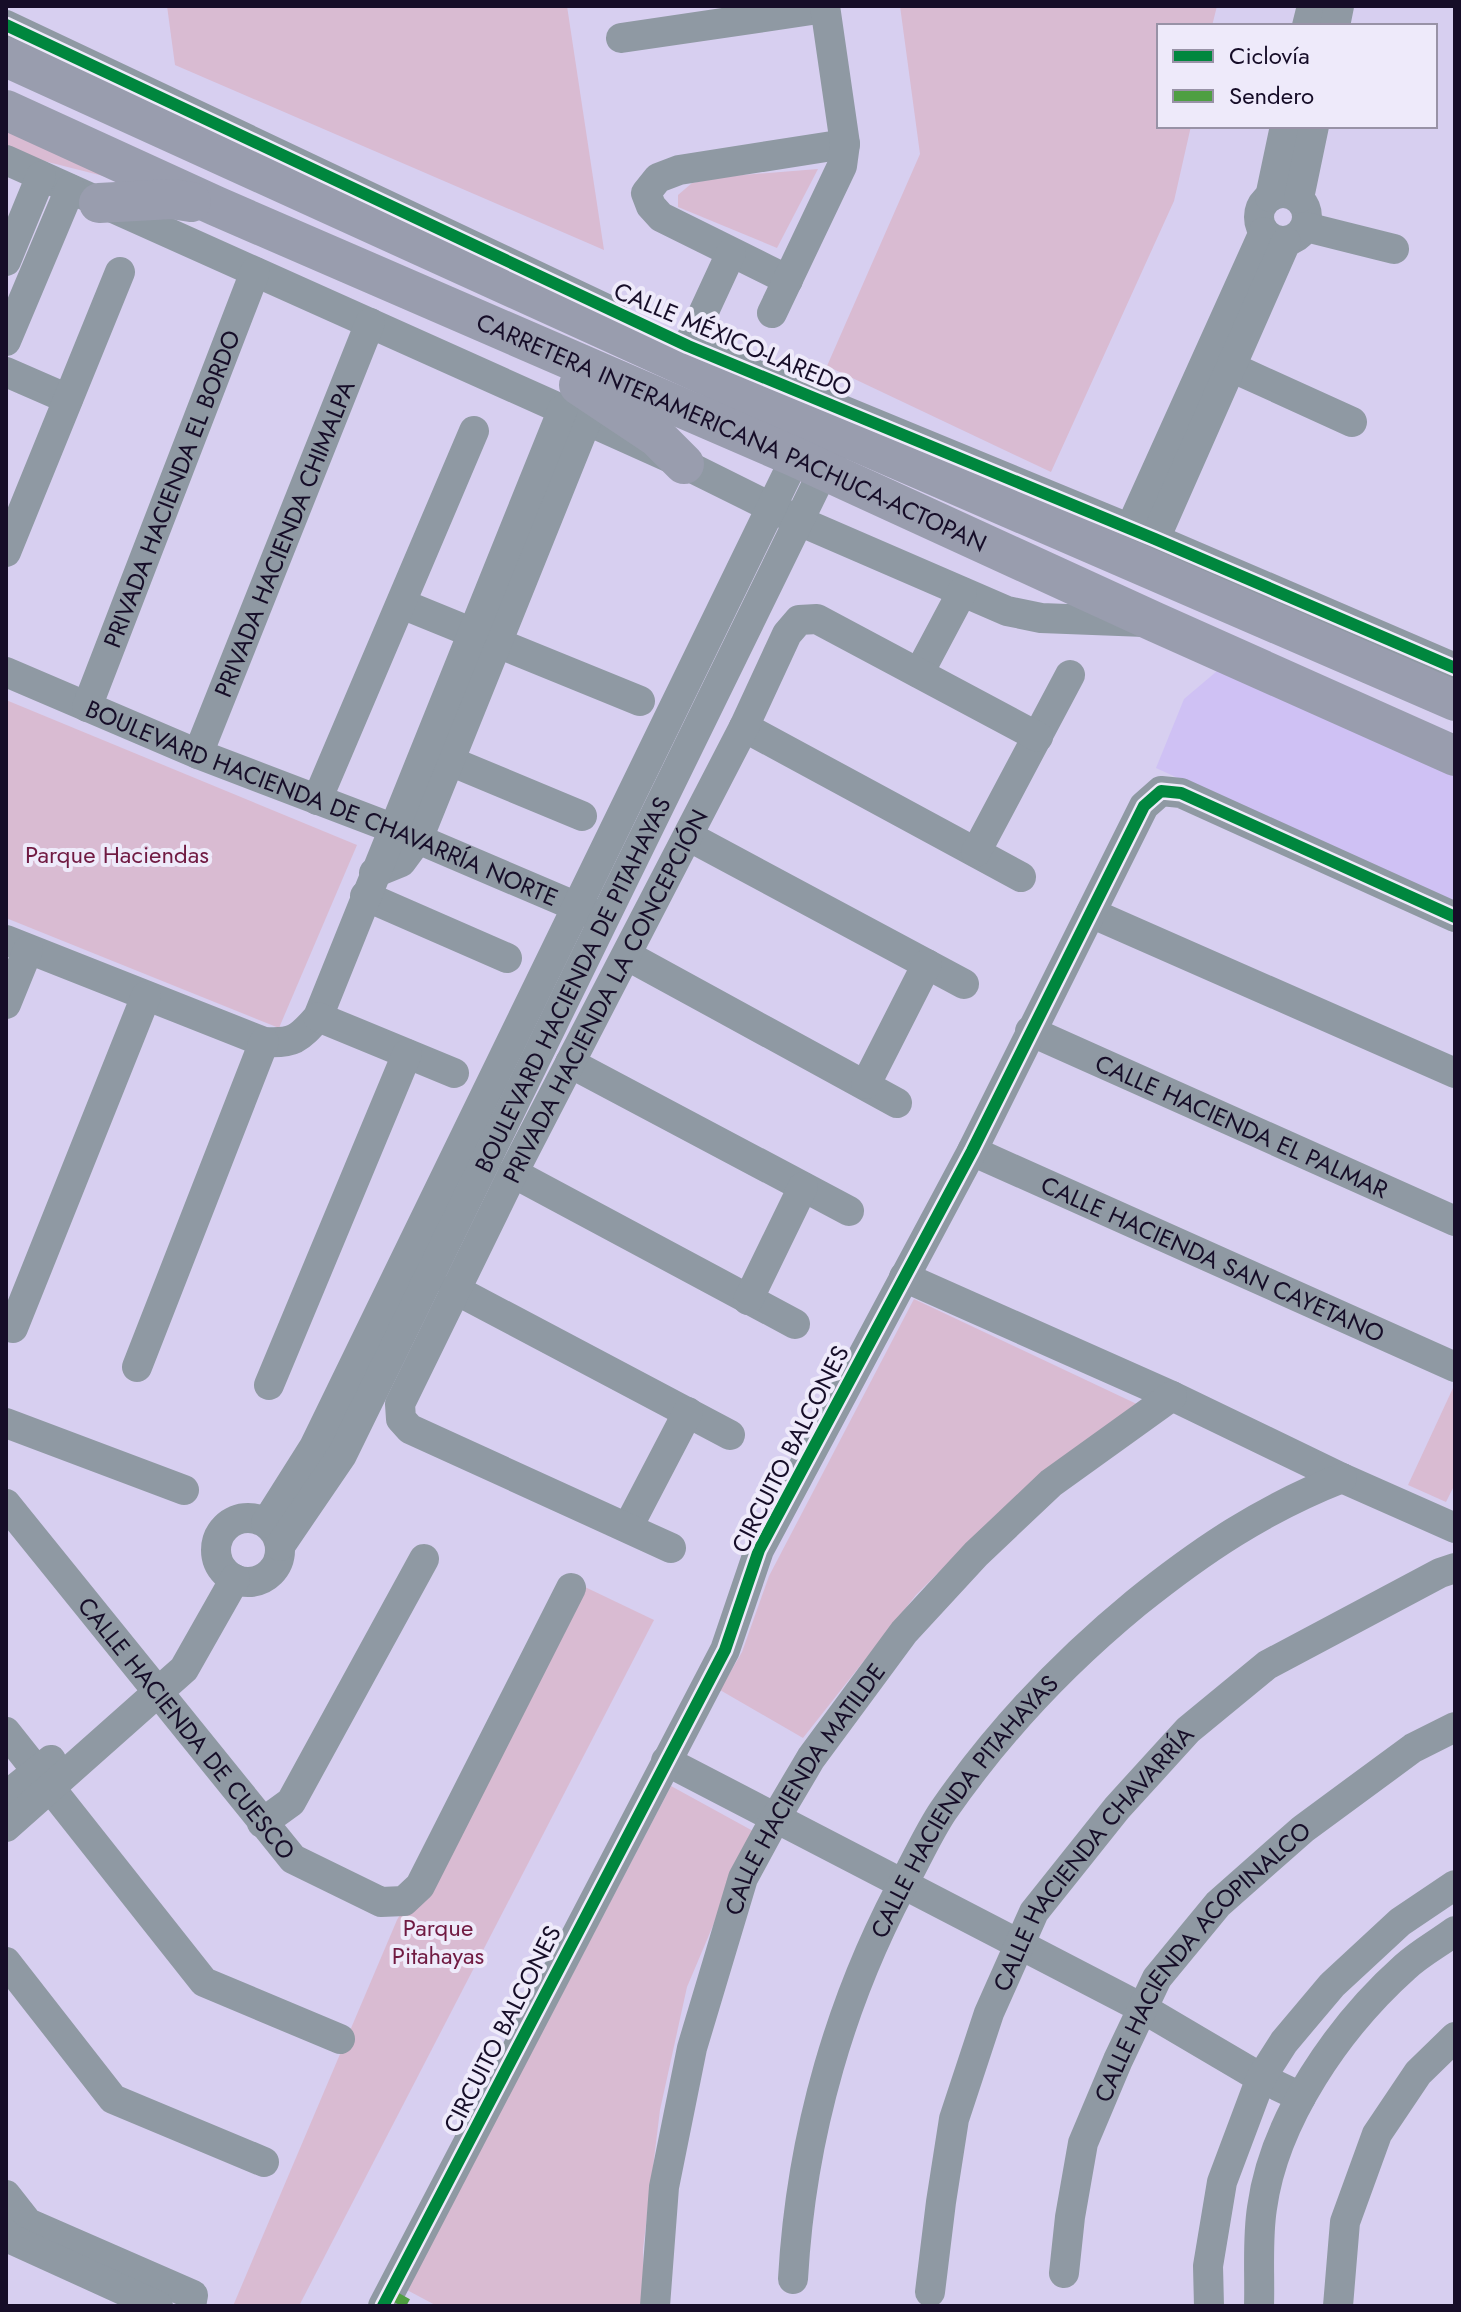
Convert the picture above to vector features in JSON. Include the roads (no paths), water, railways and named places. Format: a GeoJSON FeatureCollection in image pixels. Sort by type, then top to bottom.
{"type":"FeatureCollection","features":[{"type":"Feature","properties":{"kind":"main road","name":"CARRETERA INTERAMERICANA PACHUCA-ACTOPAN"},"geometry":{"type":"LineString","coordinates":[[6,57],[286,184],[749,384],[824,433],[907,462],[1455,701]]}},
{"type":"Feature","properties":{"kind":"main road","name":"CARRETERA INTERAMERICANA PACHUCA-ACTOPAN"},"geometry":{"type":"LineString","coordinates":[[6,110],[216,206],[725,427],[824,433],[884,499],[1455,756]]}},
{"type":"Feature","properties":{"kind":"main road"},"geometry":{"type":"LineString","coordinates":[[286,184],[377,202]]}},
{"type":"Feature","properties":{"kind":"main road"},"geometry":{"type":"LineString","coordinates":[[85,196],[172,199],[216,206]]}},
{"type":"Feature","properties":{"kind":"main road"},"geometry":{"type":"LineString","coordinates":[[489,325],[636,421],[684,464]]}},
{"type":"Feature","properties":{"kind":"main road"},"geometry":{"type":"LineString","coordinates":[[725,427],[746,414],[749,384]]}},
{"type":"Feature","properties":{"kind":"main road"},"geometry":{"type":"LineString","coordinates":[[884,499],[881,486],[890,469],[907,462]]}},
{"type":"Feature","properties":{"kind":"street"},"geometry":{"type":"LineString","coordinates":[[621,38],[825,7],[845,144],[842,166],[772,313]]}},
{"type":"Feature","properties":{"kind":"street","name":"CALLE MÉXICO-LAREDO"},"geometry":{"type":"LineString","coordinates":[[6,25],[697,350],[749,384]]}},
{"type":"Feature","properties":{"kind":"street"},"geometry":{"type":"LineString","coordinates":[[1143,534],[1285,219],[1285,128]]}},
{"type":"Feature","properties":{"kind":"street"},"geometry":{"type":"LineString","coordinates":[[1174,464],[1231,367],[1285,219],[1313,128]]}},
{"type":"Feature","properties":{"kind":"street"},"geometry":{"type":"LineString","coordinates":[[788,280],[661,217],[651,206],[646,193],[658,178],[679,170],[845,144]]}},
{"type":"Feature","properties":{"kind":"street"},"geometry":{"type":"LineString","coordinates":[[6,160],[684,464],[799,521],[1007,611],[1041,618],[1155,622]]}},
{"type":"Feature","properties":{"kind":"street"},"geometry":{"type":"LineString","coordinates":[[6,261],[41,176]]}},
{"type":"Feature","properties":{"kind":"street"},"geometry":{"type":"LineString","coordinates":[[6,341],[85,196]]}},
{"type":"Feature","properties":{"kind":"street"},"geometry":{"type":"LineString","coordinates":[[1285,219],[1394,249]]}},
{"type":"Feature","properties":{"kind":"street"},"geometry":{"type":"LineString","coordinates":[[697,350],[740,257]]}},
{"type":"Feature","properties":{"kind":"street"},"geometry":{"type":"LineString","coordinates":[[6,552],[120,272]]}},
{"type":"Feature","properties":{"kind":"street","name":"PRIVADA HACIENDA EL BORDO"},"geometry":{"type":"LineString","coordinates":[[87,707],[255,272]]}},
{"type":"Feature","properties":{"kind":"street","name":"PRIVADA HACIENDA CHIMALPA"},"geometry":{"type":"LineString","coordinates":[[198,754],[370,323]]}},
{"type":"Feature","properties":{"kind":"street"},"geometry":{"type":"LineString","coordinates":[[1231,367],[1352,422]]}},
{"type":"Feature","properties":{"kind":"street"},"geometry":{"type":"LineString","coordinates":[[6,372],[68,399]]}},
{"type":"Feature","properties":{"kind":"street"},"geometry":{"type":"LineString","coordinates":[[6,1004],[17,945],[274,1043],[302,1035],[318,1017],[370,884],[401,862],[405,834],[575,415]]}},
{"type":"Feature","properties":{"kind":"street"},"geometry":{"type":"LineString","coordinates":[[317,800],[474,431]]}},
{"type":"Feature","properties":{"kind":"street","name":"CALLE MÉXICO-LAREDO"},"geometry":{"type":"LineString","coordinates":[[824,433],[1143,534],[1455,668]]}},
{"type":"Feature","properties":{"kind":"street","name":"BOULEVARD HACIENDA DE PITAHAYAS"},"geometry":{"type":"LineString","coordinates":[[273,1535],[342,1455],[591,912],[771,507],[824,433]]}},
{"type":"Feature","properties":{"kind":"street","name":"BOULEVARD HACIENDA DE PITAHAYAS"},"geometry":{"type":"LineString","coordinates":[[591,912],[799,521],[824,433]]}},
{"type":"Feature","properties":{"kind":"street"},"geometry":{"type":"LineString","coordinates":[[962,592],[919,673],[1038,737]]}},
{"type":"Feature","properties":{"kind":"street"},"geometry":{"type":"LineString","coordinates":[[402,604],[640,701]]}},
{"type":"Feature","properties":{"kind":"street","name":"PRIVADA HACIENDA LA CONCEPCIÓN"},"geometry":{"type":"LineString","coordinates":[[628,1527],[410,1429],[401,1419],[400,1404],[454,1289],[633,946],[744,727],[787,634],[799,620],[817,619],[919,673]]}},
{"type":"Feature","properties":{"kind":"street","name":"BOULEVARD HACIENDA DE CHAVARRÍA NORTE"},"geometry":{"type":"LineString","coordinates":[[6,672],[198,754],[405,834],[591,912],[633,946],[897,1103]]}},
{"type":"Feature","properties":{"kind":"street"},"geometry":{"type":"LineString","coordinates":[[976,852],[1070,675]]}},
{"type":"Feature","properties":{"kind":"street"},"geometry":{"type":"LineString","coordinates":[[744,727],[1021,877]]}},
{"type":"Feature","properties":{"kind":"street"},"geometry":{"type":"LineString","coordinates":[[437,756],[582,816]]}},
{"type":"Feature","properties":{"kind":"street","name":"CIRCUITO BALCONES"},"geometry":{"type":"LineString","coordinates":[[383,2306],[725,1650],[759,1550],[972,1151],[1144,806],[1161,791],[1181,793],[1455,917]]}},
{"type":"Feature","properties":{"kind":"street"},"geometry":{"type":"LineString","coordinates":[[688,836],[964,984]]}},
{"type":"Feature","properties":{"kind":"street"},"geometry":{"type":"LineString","coordinates":[[370,884],[507,958]]}},
{"type":"Feature","properties":{"kind":"street"},"geometry":{"type":"LineString","coordinates":[[1091,913],[1455,1073]]}},
{"type":"Feature","properties":{"kind":"street"},"geometry":{"type":"LineString","coordinates":[[866,1084],[927,964]]}},
{"type":"Feature","properties":{"kind":"street"},"geometry":{"type":"LineString","coordinates":[[13,1328],[146,996]]}},
{"type":"Feature","properties":{"kind":"street"},"geometry":{"type":"LineString","coordinates":[[318,1017],[454,1073]]}},
{"type":"Feature","properties":{"kind":"street","name":"CALLE HACIENDA EL PALMAR"},"geometry":{"type":"LineString","coordinates":[[1030,1031],[1455,1221]]}},
{"type":"Feature","properties":{"kind":"street"},"geometry":{"type":"LineString","coordinates":[[137,1367],[274,1043]]}},
{"type":"Feature","properties":{"kind":"street"},"geometry":{"type":"LineString","coordinates":[[269,1385],[407,1054]]}},
{"type":"Feature","properties":{"kind":"street"},"geometry":{"type":"LineString","coordinates":[[570,1063],[849,1211]]}},
{"type":"Feature","properties":{"kind":"street","name":"CALLE HACIENDA SAN CAYETANO"},"geometry":{"type":"LineString","coordinates":[[972,1151],[1455,1367]]}},
{"type":"Feature","properties":{"kind":"street"},"geometry":{"type":"LineString","coordinates":[[513,1173],[795,1324]]}},
{"type":"Feature","properties":{"kind":"street"},"geometry":{"type":"LineString","coordinates":[[748,1300],[803,1187]]}},
{"type":"Feature","properties":{"kind":"street"},"geometry":{"type":"LineString","coordinates":[[904,1277],[1172,1396],[1342,1478],[1455,1528]]}},
{"type":"Feature","properties":{"kind":"street"},"geometry":{"type":"LineString","coordinates":[[454,1289],[730,1435]]}},
{"type":"Feature","properties":{"kind":"street","name":"CALLE HACIENDA MATILDE"},"geometry":{"type":"LineString","coordinates":[[655,2306],[664,2187],[692,2048],[743,1878],[775,1819],[811,1758],[904,1632],[976,1554],[1051,1483],[1172,1396]]}},
{"type":"Feature","properties":{"kind":"street"},"geometry":{"type":"LineString","coordinates":[[671,1548],[628,1527],[688,1412]]}},
{"type":"Feature","properties":{"kind":"street"},"geometry":{"type":"LineString","coordinates":[[6,1423],[184,1490]]}},
{"type":"Feature","properties":{"kind":"street","name":"CALLE HACIENDA PITAHAYAS"},"geometry":{"type":"LineString","coordinates":[[793,2279],[803,2174],[821,2091],[851,1996],[881,1926],[942,1813],[1017,1715],[1098,1635],[1168,1577],[1249,1521],[1292,1498],[1342,1478]]}},
{"type":"Feature","properties":{"kind":"street","name":"CALLE HACIENDA DE CUESCO"},"geometry":{"type":"LineString","coordinates":[[6,1504],[293,1859],[381,1902],[404,1901],[420,1886],[571,1588]]}},
{"type":"Feature","properties":{"kind":"street"},"geometry":{"type":"LineString","coordinates":[[245,1518],[273,1535],[276,1565],[271,1573],[254,1581],[231,1577],[216,1556],[219,1535],[235,1520],[245,1518]]}},
{"type":"Feature","properties":{"kind":"street"},"geometry":{"type":"LineString","coordinates":[[262,1823],[291,1802],[424,1559]]}},
{"type":"Feature","properties":{"kind":"street","name":"CALLE HACIENDA CHAVARRÍA"},"geometry":{"type":"LineString","coordinates":[[930,2292],[954,2119],[989,2013],[1034,1912],[1117,1808],[1188,1730],[1267,1665],[1426,1580],[1455,1568]]}},
{"type":"Feature","properties":{"kind":"street"},"geometry":{"type":"LineString","coordinates":[[6,1827],[44,1779],[153,1686],[184,1669],[231,1577]]}},
{"type":"Feature","properties":{"kind":"street","name":"CALLE HACIENDA ACOPINALCO"},"geometry":{"type":"LineString","coordinates":[[1064,2273],[1083,2143],[1157,1978],[1218,1904],[1303,1829],[1413,1748],[1455,1727]]}},
{"type":"Feature","properties":{"kind":"street"},"geometry":{"type":"LineString","coordinates":[[6,1732],[204,1982],[340,2039]]}},
{"type":"Feature","properties":{"kind":"street"},"geometry":{"type":"LineString","coordinates":[[666,1761],[1142,2008],[1261,2078],[1301,2097]]}},
{"type":"Feature","properties":{"kind":"street"},"geometry":{"type":"LineString","coordinates":[[6,1796],[44,1779]]}},
{"type":"Feature","properties":{"kind":"street"},"geometry":{"type":"LineString","coordinates":[[1209,2306],[1208,2266],[1222,2182],[1261,2078],[1284,2042],[1332,1985],[1400,1922],[1455,1885]]}},
{"type":"Feature","properties":{"kind":"street"},"geometry":{"type":"LineString","coordinates":[[1259,2306],[1262,2209],[1277,2147],[1301,2097],[1331,2049],[1370,2004],[1406,1966],[1455,1931]]}},
{"type":"Feature","properties":{"kind":"street"},"geometry":{"type":"LineString","coordinates":[[6,1962],[113,2099],[264,2162]]}},
{"type":"Feature","properties":{"kind":"street"},"geometry":{"type":"LineString","coordinates":[[1338,2306],[1345,2222],[1377,2134],[1418,2073],[1455,2037]]}},
{"type":"Feature","properties":{"kind":"street"},"geometry":{"type":"LineString","coordinates":[[6,2195],[28,2223],[193,2295],[191,2306]]}},
{"type":"Feature","properties":{"kind":"street"},"geometry":{"type":"LineString","coordinates":[[6,2234],[158,2306]]}},
{"type":"Feature","properties":{"kind":"park label","name":"Parque Haciendas"},"geometry":{"type":"Point","coordinates":[117,854]}},
{"type":"Feature","properties":{"kind":"park label","name":"Parque Pitahayas"},"geometry":{"type":"Point","coordinates":[438,1941]}}]}
